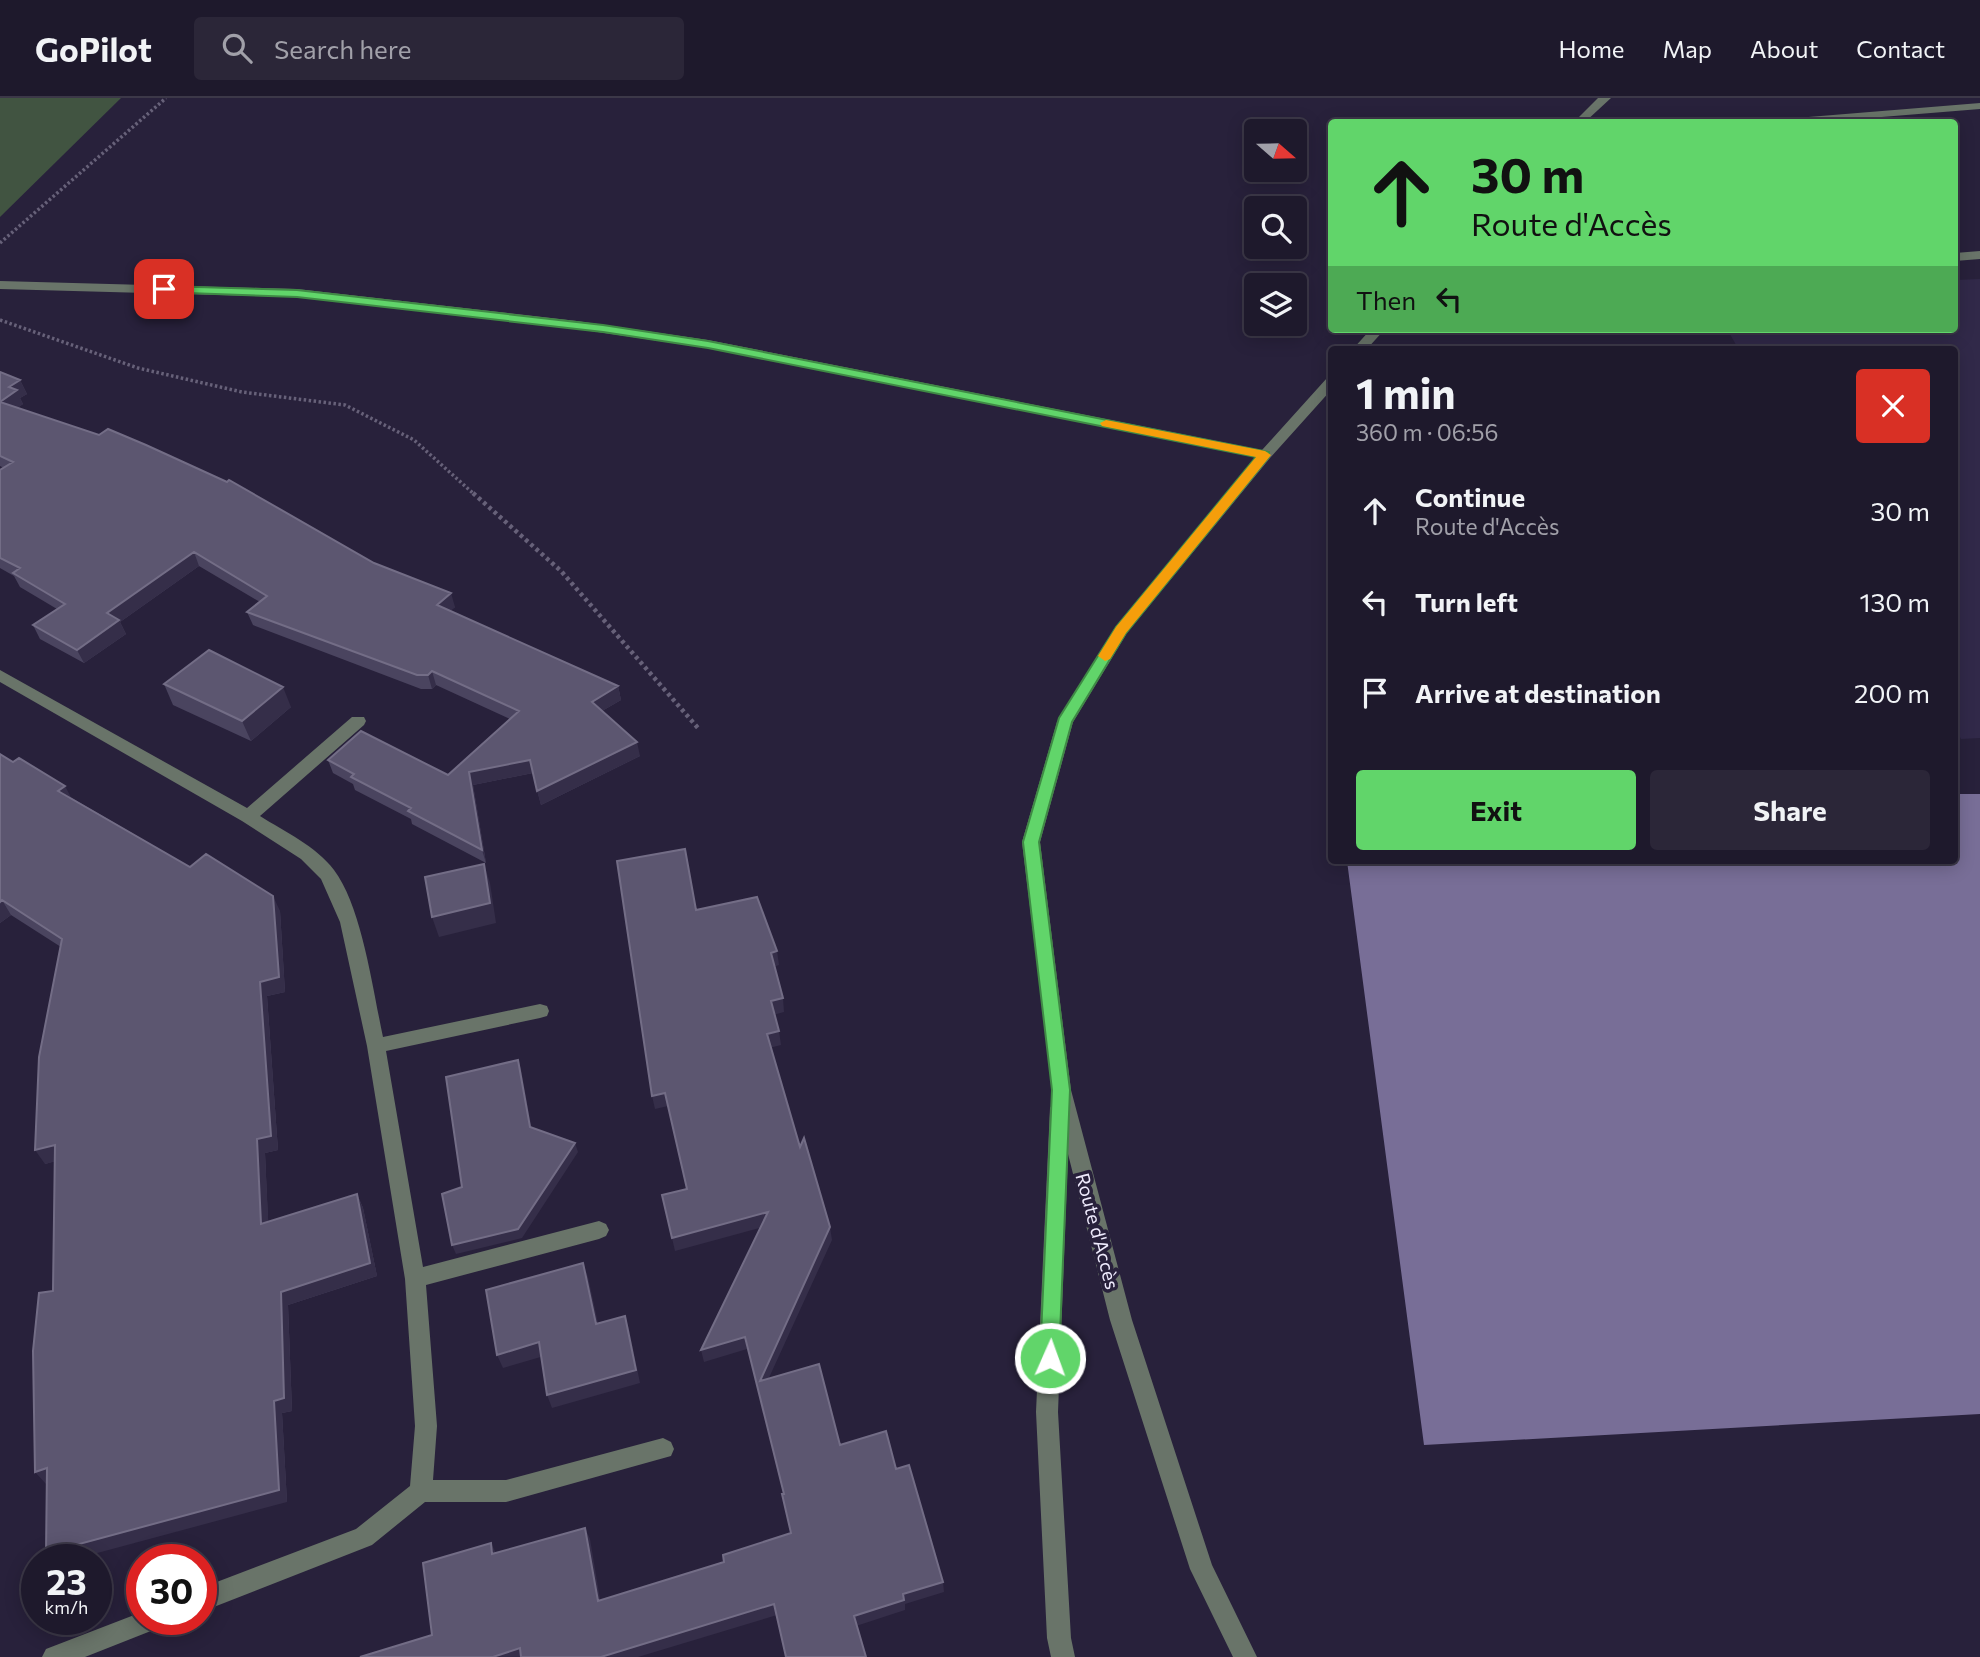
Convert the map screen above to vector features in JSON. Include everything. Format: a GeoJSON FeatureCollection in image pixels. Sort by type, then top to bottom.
{"type":"FeatureCollection","features":[{"type":"Feature","properties":{"kind":"street"},"geometry":{"type":"LineString","coordinates":[[1582,119],[1605,98]]}},
{"type":"Feature","properties":{"kind":"street"},"geometry":{"type":"LineString","coordinates":[[1829,119],[1977,109]]}},
{"type":"Feature","properties":{"kind":"street"},"geometry":{"type":"LineString","coordinates":[[1958,257],[1980,256]]}},
{"type":"Feature","properties":{"kind":"street"},"geometry":{"type":"LineString","coordinates":[[0,285],[297,293],[577,325],[708,344],[1265,455]]}},
{"type":"Feature","properties":{"kind":"street"},"geometry":{"type":"LineString","coordinates":[[1363,346],[1374,333]]}},
{"type":"Feature","properties":{"kind":"street","name":"Route d'Accès"},"geometry":{"type":"LineString","coordinates":[[1245,1657],[1198,1556],[1121,1320],[1061,1090],[1031,842],[1065,722],[1121,630],[1265,455],[1328,384]]}},
{"type":"Feature","properties":{"kind":"street"},"geometry":{"type":"LineString","coordinates":[[0,675],[248,817],[307,854],[328,875],[349,922],[376,1046],[415,1279],[426,1426],[421,1491]]}},
{"type":"Feature","properties":{"kind":"street"},"geometry":{"type":"LineString","coordinates":[[248,817],[358,721]]}},
{"type":"Feature","properties":{"kind":"street"},"geometry":{"type":"LineString","coordinates":[[376,1046],[540,1011]]}},
{"type":"Feature","properties":{"kind":"street"},"geometry":{"type":"LineString","coordinates":[[1061,1090],[1047,1412],[1059,1638],[1063,1657]]}},
{"type":"Feature","properties":{"kind":"street"},"geometry":{"type":"LineString","coordinates":[[415,1279],[599,1230]]}},
{"type":"Feature","properties":{"kind":"street"},"geometry":{"type":"LineString","coordinates":[[217,1594],[364,1537],[421,1491],[506,1491],[663,1449]]}},
{"type":"Feature","properties":{"kind":"street"},"geometry":{"type":"LineString","coordinates":[[54,1657],[126,1629]]}},
{"type":"Feature","properties":{"kind":"path"},"geometry":{"type":"LineString","coordinates":[[0,243],[166,98]]}},
{"type":"Feature","properties":{"kind":"path"},"geometry":{"type":"LineString","coordinates":[[0,320],[138,368],[242,393],[345,405],[414,440],[561,571],[698,728]]}},
{"type":"Feature","properties":{"kind":"shaded area"},"geometry":{"type":"Polygon","coordinates":[[[1980,279],[1980,738],[1961,739],[1958,733],[1958,346],[1737,346],[1729,333],[1958,333],[1958,280],[1980,279]]]}},
{"type":"Feature","properties":{"kind":"shaded area"},"geometry":{"type":"Polygon","coordinates":[[[1958,794],[1980,794],[1980,1414],[1424,1445],[1347,864],[1958,864],[1958,794]]]}},
{"type":"Feature","properties":{"kind":"green space"},"geometry":{"type":"Polygon","coordinates":[[[0,98],[121,98],[0,217],[0,98]]]}},
{"type":"Feature","properties":{"kind":"building"},"geometry":{"type":"Polygon","coordinates":[[[0,372],[20,380],[9,387],[17,390],[0,402],[0,372]]]}},
{"type":"Feature","properties":{"kind":"building"},"geometry":{"type":"Polygon","coordinates":[[[0,402],[99,435],[108,429],[227,482],[229,480],[374,563],[451,593],[437,605],[618,686],[592,702],[637,742],[537,791],[530,760],[469,772],[482,850],[408,811],[411,808],[351,777],[354,774],[328,760],[361,731],[448,775],[519,711],[432,671],[428,675],[417,675],[247,612],[267,596],[194,552],[107,613],[119,620],[77,650],[33,625],[65,604],[13,573],[20,568],[0,558],[0,470],[13,462],[0,456],[0,402]]]}},
{"type":"Feature","properties":{"kind":"building"},"geometry":{"type":"Polygon","coordinates":[[[209,650],[283,687],[242,721],[164,684],[209,650]]]}},
{"type":"Feature","properties":{"kind":"building"},"geometry":{"type":"Polygon","coordinates":[[[0,754],[13,762],[19,758],[65,786],[58,791],[190,867],[206,854],[273,896],[279,977],[260,982],[271,1136],[257,1139],[261,1224],[357,1194],[370,1263],[281,1292],[284,1398],[274,1401],[279,1490],[79,1544],[46,1544],[47,1468],[35,1472],[33,1351],[39,1293],[53,1291],[55,1145],[35,1150],[39,1057],[62,939],[2,900],[0,902],[0,754]]]}},
{"type":"Feature","properties":{"kind":"building"},"geometry":{"type":"Polygon","coordinates":[[[685,849],[696,910],[757,897],[777,951],[771,953],[783,998],[771,1001],[779,1031],[767,1034],[800,1147],[804,1138],[830,1227],[760,1381],[819,1364],[840,1445],[886,1431],[896,1469],[909,1465],[943,1582],[903,1594],[904,1600],[854,1616],[866,1657],[786,1657],[774,1604],[601,1657],[521,1657],[520,1648],[493,1657],[360,1657],[432,1635],[423,1563],[491,1543],[492,1554],[585,1528],[598,1601],[724,1562],[723,1555],[791,1533],[745,1337],[701,1350],[768,1212],[672,1238],[662,1195],[687,1189],[665,1093],[652,1096],[617,861],[685,849]]]}},
{"type":"Feature","properties":{"kind":"building"},"geometry":{"type":"Polygon","coordinates":[[[484,864],[490,903],[432,917],[425,877],[484,864]]]}},
{"type":"Feature","properties":{"kind":"building"},"geometry":{"type":"Polygon","coordinates":[[[518,1060],[530,1127],[575,1143],[518,1229],[452,1245],[442,1194],[462,1187],[446,1077],[518,1060]]]}},
{"type":"Feature","properties":{"kind":"building"},"geometry":{"type":"Polygon","coordinates":[[[583,1263],[596,1324],[625,1316],[636,1370],[547,1395],[539,1342],[497,1355],[486,1290],[583,1263]]]}},
{"type":"Feature","properties":{"kind":"slow traffic"},"geometry":{"type":"LineString","coordinates":[[1105,656],[1121,630],[1265,455],[1106,423]]}},
{"type":"Feature","properties":{"kind":"route"},"geometry":{"type":"LineString","coordinates":[[164,289],[297,293],[603,328],[708,344],[1265,455],[1121,630],[1065,722],[1031,842],[1061,1090],[1050,1358]]}}]}
